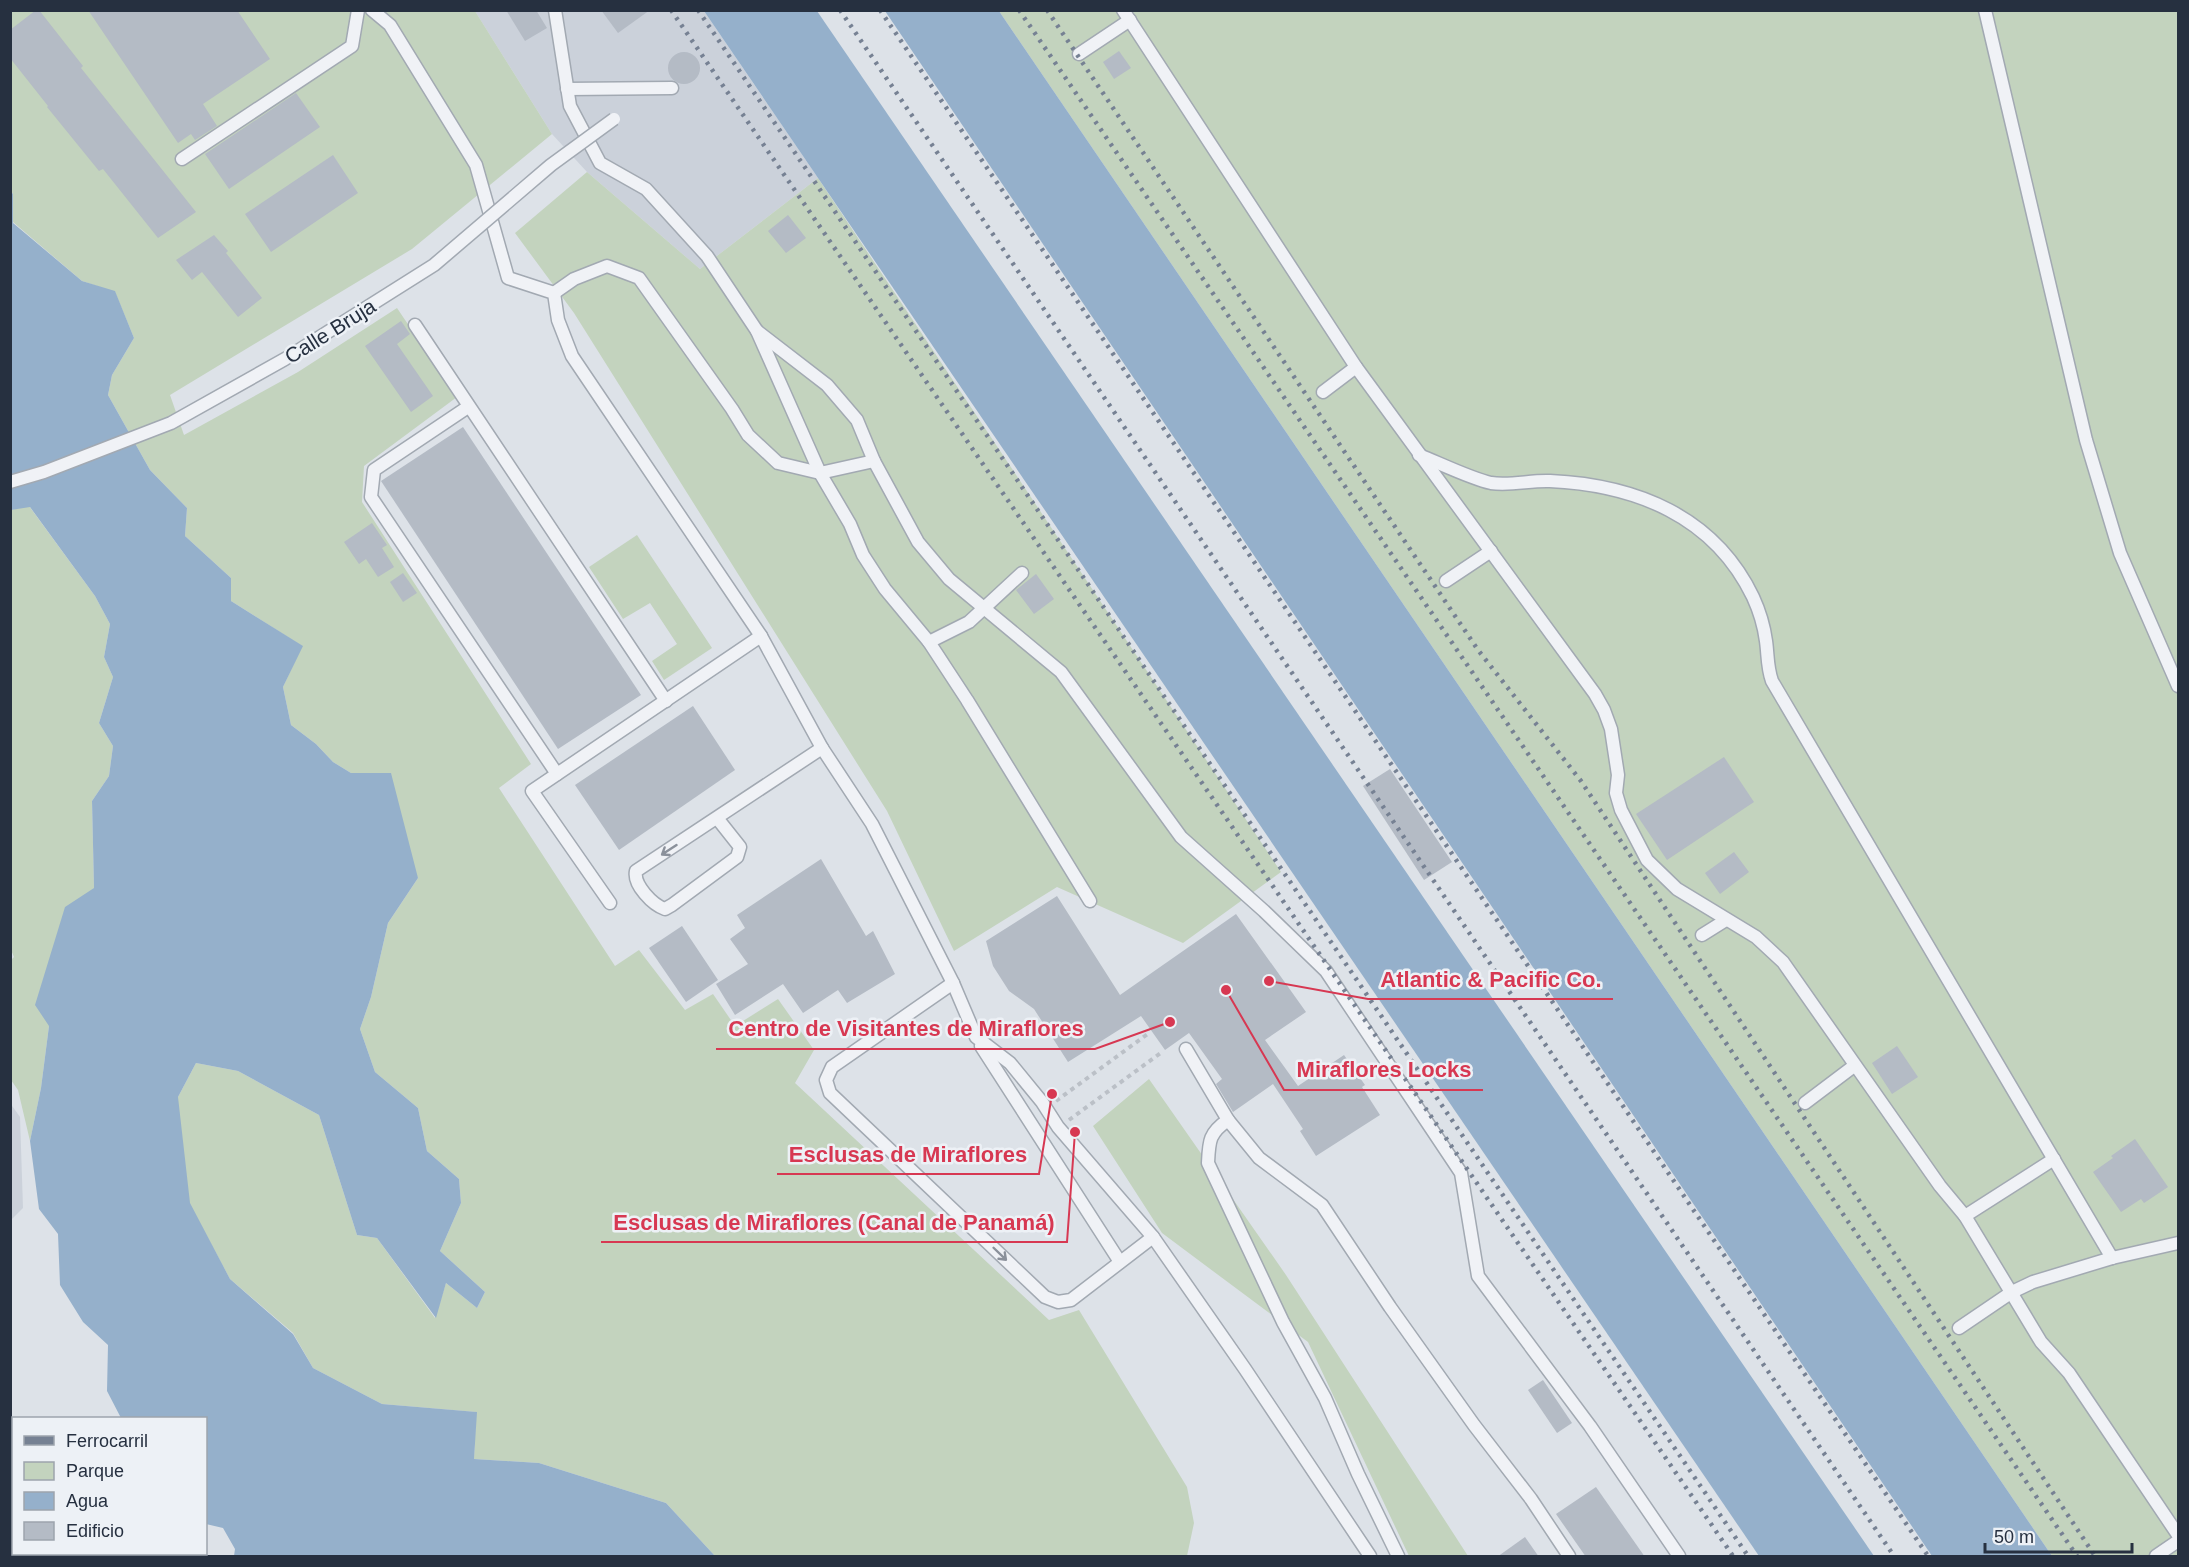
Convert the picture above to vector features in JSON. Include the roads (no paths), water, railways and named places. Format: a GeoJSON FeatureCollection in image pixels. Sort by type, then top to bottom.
{"type":"FeatureCollection","features":[{"type":"Feature","properties":{"kind":"lane"},"geometry":{"type":"LineString","coordinates":[[182,159],[352,46],[358,10]]}},
{"type":"Feature","properties":{"kind":"lane"},"geometry":{"type":"LineString","coordinates":[[372,10],[390,25],[476,165],[508,278],[555,293]]}},
{"type":"Feature","properties":{"kind":"lane"},"geometry":{"type":"LineString","coordinates":[[555,10],[570,106],[600,163],[645,189],[707,256],[757,331],[820,473],[850,524],[863,555],[885,589],[928,642],[967,700],[1090,901]]}},
{"type":"Feature","properties":{"kind":"lane"},"geometry":{"type":"LineString","coordinates":[[1985,10],[2086,440],[2120,553],[2178,686]]}},
{"type":"Feature","properties":{"kind":"lane"},"geometry":{"type":"LineString","coordinates":[[1079,54],[1126,15],[1356,367],[1595,694],[1604,710],[1616,750],[1618,775],[1616,793],[1621,810],[1647,860],[1677,890],[1756,937],[1782,962],[1940,1186],[1965,1216],[2041,1342],[2069,1373],[2178,1535]]}},
{"type":"Feature","properties":{"kind":"lane"},"geometry":{"type":"LineString","coordinates":[[567,89],[672,88]]}},
{"type":"Feature","properties":{"kind":"lane","name":"Calle Bruja"},"geometry":{"type":"LineString","coordinates":[[10,482],[44,472],[171,423],[285,359],[434,265],[551,165],[614,119]]}},
{"type":"Feature","properties":{"kind":"lane"},"geometry":{"type":"LineString","coordinates":[[555,293],[574,279],[607,266],[639,278],[748,435],[778,463],[820,473],[874,461]]}},
{"type":"Feature","properties":{"kind":"lane"},"geometry":{"type":"LineString","coordinates":[[555,293],[558,320],[572,356],[761,636],[822,748],[872,824],[953,983],[975,1037],[1120,1262]]}},
{"type":"Feature","properties":{"kind":"lane"},"geometry":{"type":"LineString","coordinates":[[415,325],[666,701]]}},
{"type":"Feature","properties":{"kind":"lane"},"geometry":{"type":"LineString","coordinates":[[757,331],[827,384],[857,420],[874,461],[918,542],[949,579],[1061,672],[1181,837],[1264,911],[1326,971],[1461,1173],[1478,1276],[1590,1426],[1679,1557]]}},
{"type":"Feature","properties":{"kind":"lane"},"geometry":{"type":"LineString","coordinates":[[1323,392],[1356,367]]}},
{"type":"Feature","properties":{"kind":"lane"},"geometry":{"type":"LineString","coordinates":[[468,407],[374,470],[371,497],[557,774]]}},
{"type":"Feature","properties":{"kind":"lane"},"geometry":{"type":"LineString","coordinates":[[1418,454],[1490,482],[1572,483],[1618,490],[1644,497],[1687,520],[1722,551],[1738,570],[1754,598],[1764,628],[1768,669],[1772,681],[2112,1258]]}},
{"type":"Feature","properties":{"kind":"lane"},"geometry":{"type":"LineString","coordinates":[[1446,581],[1491,551]]}},
{"type":"Feature","properties":{"kind":"lane"},"geometry":{"type":"LineString","coordinates":[[928,642],[969,622],[1022,573]]}},
{"type":"Feature","properties":{"kind":"lane"},"geometry":{"type":"LineString","coordinates":[[609,903],[532,791],[761,636]]}},
{"type":"Feature","properties":{"kind":"lane"},"geometry":{"type":"LineString","coordinates":[[717,818],[740,847],[737,857],[672,905],[665,909],[658,906],[636,883],[634,878],[636,871],[822,748]]}},
{"type":"Feature","properties":{"kind":"lane"},"geometry":{"type":"LineString","coordinates":[[1702,935],[1726,920]]}},
{"type":"Feature","properties":{"kind":"lane"},"geometry":{"type":"LineString","coordinates":[[953,983],[832,1067],[826,1080],[830,1093],[1045,1297],[1058,1302],[1071,1300],[1153,1237]]}},
{"type":"Feature","properties":{"kind":"lane"},"geometry":{"type":"LineString","coordinates":[[975,1037],[1010,1063],[1058,1127],[1153,1237],[1265,1398],[1370,1557]]}},
{"type":"Feature","properties":{"kind":"lane"},"geometry":{"type":"LineString","coordinates":[[1186,1049],[1228,1120],[1270,1168],[1322,1205],[1390,1307],[1474,1425],[1531,1499],[1569,1557]]}},
{"type":"Feature","properties":{"kind":"lane"},"geometry":{"type":"LineString","coordinates":[[1805,1103],[1854,1066]]}},
{"type":"Feature","properties":{"kind":"lane"},"geometry":{"type":"LineString","coordinates":[[1228,1120],[1215,1129],[1209,1146],[1208,1163],[1283,1322],[1325,1398],[1398,1557]]}},
{"type":"Feature","properties":{"kind":"lane"},"geometry":{"type":"LineString","coordinates":[[1965,1216],[2054,1158]]}},
{"type":"Feature","properties":{"kind":"lane"},"geometry":{"type":"LineString","coordinates":[[1959,1328],[2012,1292],[2033,1282],[2112,1258],[2178,1243]]}},
{"type":"Feature","properties":{"kind":"lane"},"geometry":{"type":"LineString","coordinates":[[2156,1557],[2178,1541]]}},
{"type":"Feature","properties":{"kind":"water"},"geometry":{"type":"Polygon","coordinates":[[[704,11],[817,11],[1874,1556],[1759,1556],[704,11]]]}},
{"type":"Feature","properties":{"kind":"water"},"geometry":{"type":"Polygon","coordinates":[[[885,11],[999,11],[2052,1556],[1932,1556],[885,11]]]}},
{"type":"Feature","properties":{"kind":"water"},"geometry":{"type":"Polygon","coordinates":[[[10,190],[13,194],[13,223],[82,281],[115,291],[134,338],[112,375],[108,395],[150,470],[187,508],[185,536],[231,578],[231,601],[303,646],[283,687],[291,725],[316,744],[333,762],[351,773],[391,773],[418,878],[388,923],[371,997],[360,1029],[375,1072],[418,1108],[427,1151],[459,1179],[461,1203],[440,1251],[485,1292],[477,1308],[446,1283],[436,1318],[377,1238],[357,1235],[319,1115],[238,1071],[196,1063],[178,1097],[190,1203],[230,1279],[293,1334],[313,1368],[382,1404],[477,1412],[474,1459],[539,1463],[666,1503],[715,1556],[234,1556],[235,1549],[223,1528],[207,1524],[207,1417],[120,1417],[107,1391],[108,1345],[83,1322],[60,1285],[58,1234],[39,1209],[30,1141],[41,1088],[49,1026],[35,1005],[65,907],[94,888],[92,801],[109,776],[113,746],[99,723],[113,677],[104,657],[110,624],[95,596],[30,507],[11,510],[10,190]]]}},
{"type":"Feature","properties":{"kind":"railway"},"geometry":{"type":"LineString","coordinates":[[671,10],[1733,1556]]}},
{"type":"Feature","properties":{"kind":"railway"},"geometry":{"type":"LineString","coordinates":[[698,10],[1748,1556]]}},
{"type":"Feature","properties":{"kind":"railway"},"geometry":{"type":"LineString","coordinates":[[840,10],[1894,1556]]}},
{"type":"Feature","properties":{"kind":"railway"},"geometry":{"type":"LineString","coordinates":[[880,10],[1928,1556]]}},
{"type":"Feature","properties":{"kind":"railway"},"geometry":{"type":"LineString","coordinates":[[1019,10],[2077,1556]]}},
{"type":"Feature","properties":{"kind":"railway"},"geometry":{"type":"LineString","coordinates":[[1047,10],[1478,650],[1581,781],[2095,1556]]}},
{"type":"Feature","properties":{"kind":"place","name":"Atlantic & Pacific Co."},"geometry":{"type":"Point","coordinates":[1269,981]}},
{"type":"Feature","properties":{"kind":"place","name":"Miraflores Locks"},"geometry":{"type":"Point","coordinates":[1226,990]}},
{"type":"Feature","properties":{"kind":"place","name":"Centro de Visitantes de Miraflores"},"geometry":{"type":"Point","coordinates":[1170,1022]}},
{"type":"Feature","properties":{"kind":"place","name":"Esclusas de Miraflores"},"geometry":{"type":"Point","coordinates":[1052,1094]}},
{"type":"Feature","properties":{"kind":"place","name":"Esclusas de Miraflores (Canal de Panamá)"},"geometry":{"type":"Point","coordinates":[1075,1132]}}]}
